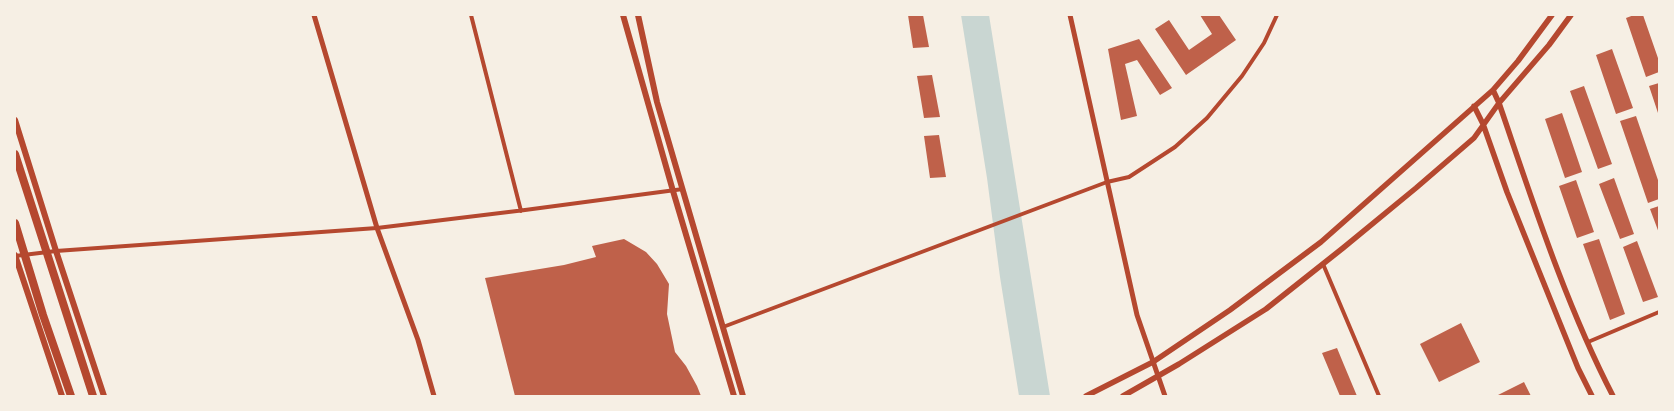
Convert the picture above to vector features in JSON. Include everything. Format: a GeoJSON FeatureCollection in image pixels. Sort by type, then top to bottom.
{"type":"FeatureCollection","features":[{"type":"Feature","properties":{"kind":"highway"},"geometry":{"type":"LineString","coordinates":[[15,154],[93,396]]}},
{"type":"Feature","properties":{"kind":"highway"},"geometry":{"type":"LineString","coordinates":[[15,223],[43,315],[71,396]]}},
{"type":"Feature","properties":{"kind":"main road"},"geometry":{"type":"LineString","coordinates":[[623,15],[672,191],[734,396]]}},
{"type":"Feature","properties":{"kind":"main road"},"geometry":{"type":"LineString","coordinates":[[638,15],[657,102],[743,396]]}},
{"type":"Feature","properties":{"kind":"main road"},"geometry":{"type":"LineString","coordinates":[[1086,396],[1153,362],[1230,310],[1321,242],[1493,90],[1552,15]]}},
{"type":"Feature","properties":{"kind":"main road"},"geometry":{"type":"LineString","coordinates":[[1123,396],[1158,377],[1266,309],[1474,138],[1499,103],[1549,44],[1570,15]]}},
{"type":"Feature","properties":{"kind":"main road"},"geometry":{"type":"LineString","coordinates":[[1493,90],[1561,278],[1613,396]]}},
{"type":"Feature","properties":{"kind":"main road"},"geometry":{"type":"LineString","coordinates":[[1474,106],[1483,124],[1507,192],[1555,312],[1578,368],[1592,396]]}},
{"type":"Feature","properties":{"kind":"main road"},"geometry":{"type":"LineString","coordinates":[[15,120],[104,396]]}},
{"type":"Feature","properties":{"kind":"main road"},"geometry":{"type":"LineString","coordinates":[[15,255],[62,396]]}},
{"type":"Feature","properties":{"kind":"street"},"geometry":{"type":"LineString","coordinates":[[314,15],[377,228],[418,340],[434,396]]}},
{"type":"Feature","properties":{"kind":"street"},"geometry":{"type":"LineString","coordinates":[[471,15],[521,211]]}},
{"type":"Feature","properties":{"kind":"street"},"geometry":{"type":"LineString","coordinates":[[1070,15],[1137,315],[1165,396]]}},
{"type":"Feature","properties":{"kind":"street"},"geometry":{"type":"LineString","coordinates":[[724,327],[1108,182],[1129,177],[1175,147],[1207,118],[1248,68],[1264,43],[1278,15]]}},
{"type":"Feature","properties":{"kind":"street"},"geometry":{"type":"LineString","coordinates":[[15,255],[377,228],[683,189]]}},
{"type":"Feature","properties":{"kind":"street"},"geometry":{"type":"LineString","coordinates":[[1323,264],[1380,396]]}},
{"type":"Feature","properties":{"kind":"street"},"geometry":{"type":"LineString","coordinates":[[1588,342],[1659,312]]}},
{"type":"Feature","properties":{"kind":"shaded area"},"geometry":{"type":"Polygon","coordinates":[[[961,15],[989,15],[1050,396],[1019,396],[961,15]]]}},
{"type":"Feature","properties":{"kind":"building"},"geometry":{"type":"Polygon","coordinates":[[[908,15],[923,15],[929,47],[913,48],[908,15]]]}},
{"type":"Feature","properties":{"kind":"building"},"geometry":{"type":"Polygon","coordinates":[[[1200,15],[1219,15],[1236,40],[1186,75],[1155,29],[1169,20],[1189,50],[1212,34],[1200,15]]]}},
{"type":"Feature","properties":{"kind":"building"},"geometry":{"type":"Polygon","coordinates":[[[1634,15],[1643,15],[1659,61],[1659,72],[1646,77],[1626,18],[1634,15]]]}},
{"type":"Feature","properties":{"kind":"building"},"geometry":{"type":"Polygon","coordinates":[[[1139,39],[1172,88],[1160,95],[1137,60],[1125,64],[1137,116],[1121,120],[1108,49],[1139,39]]]}},
{"type":"Feature","properties":{"kind":"building"},"geometry":{"type":"Polygon","coordinates":[[[1612,49],[1633,108],[1616,114],[1596,55],[1612,49]]]}},
{"type":"Feature","properties":{"kind":"building"},"geometry":{"type":"Polygon","coordinates":[[[932,75],[940,117],[924,118],[917,76],[932,75]]]}},
{"type":"Feature","properties":{"kind":"building"},"geometry":{"type":"Polygon","coordinates":[[[1659,83],[1659,116],[1649,86],[1659,83]]]}},
{"type":"Feature","properties":{"kind":"building"},"geometry":{"type":"Polygon","coordinates":[[[1584,86],[1612,164],[1598,169],[1570,91],[1584,86]]]}},
{"type":"Feature","properties":{"kind":"building"},"geometry":{"type":"Polygon","coordinates":[[[1562,113],[1582,172],[1565,178],[1545,119],[1562,113]]]}},
{"type":"Feature","properties":{"kind":"building"},"geometry":{"type":"Polygon","coordinates":[[[1636,116],[1659,183],[1659,199],[1648,203],[1620,121],[1636,116]]]}},
{"type":"Feature","properties":{"kind":"building"},"geometry":{"type":"Polygon","coordinates":[[[939,135],[946,177],[930,178],[924,136],[939,135]]]}},
{"type":"Feature","properties":{"kind":"building"},"geometry":{"type":"Polygon","coordinates":[[[1614,178],[1634,234],[1620,239],[1599,184],[1614,178]]]}},
{"type":"Feature","properties":{"kind":"building"},"geometry":{"type":"Polygon","coordinates":[[[1576,180],[1594,232],[1577,238],[1559,186],[1576,180]]]}},
{"type":"Feature","properties":{"kind":"building"},"geometry":{"type":"Polygon","coordinates":[[[1659,206],[1659,233],[1650,209],[1659,206]]]}},
{"type":"Feature","properties":{"kind":"building"},"geometry":{"type":"Polygon","coordinates":[[[624,239],[646,252],[657,264],[669,284],[667,314],[675,352],[686,366],[701,396],[515,396],[485,278],[564,265],[596,257],[592,246],[624,239]]]}},
{"type":"Feature","properties":{"kind":"building"},"geometry":{"type":"Polygon","coordinates":[[[1599,239],[1625,314],[1610,320],[1583,244],[1599,239]]]}},
{"type":"Feature","properties":{"kind":"building"},"geometry":{"type":"Polygon","coordinates":[[[1637,241],[1658,297],[1643,302],[1623,247],[1637,241]]]}},
{"type":"Feature","properties":{"kind":"building"},"geometry":{"type":"Polygon","coordinates":[[[1461,323],[1480,362],[1439,382],[1420,344],[1461,323]]]}},
{"type":"Feature","properties":{"kind":"building"},"geometry":{"type":"Polygon","coordinates":[[[1337,348],[1357,396],[1340,396],[1322,353],[1337,348]]]}},
{"type":"Feature","properties":{"kind":"building"},"geometry":{"type":"Polygon","coordinates":[[[1524,382],[1531,396],[1496,396],[1524,382]]]}}]}
